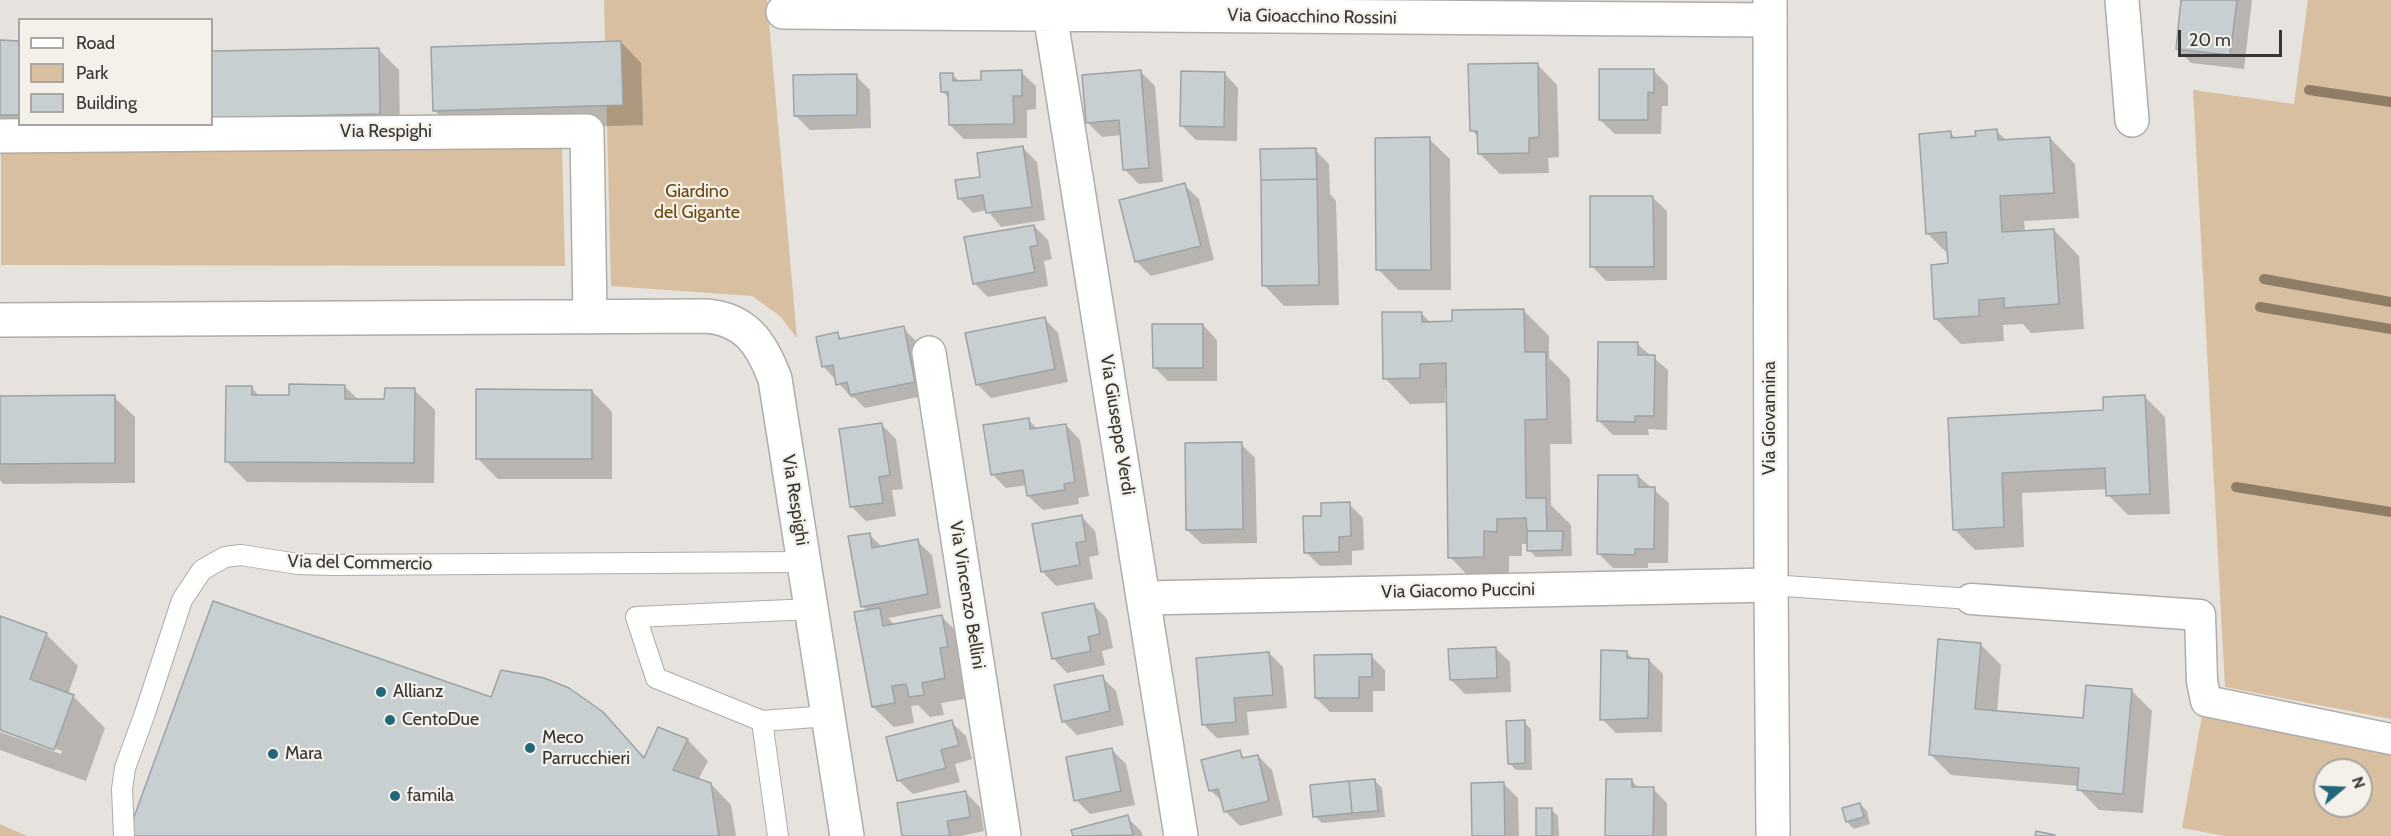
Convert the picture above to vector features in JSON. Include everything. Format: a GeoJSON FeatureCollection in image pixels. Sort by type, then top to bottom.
{"type":"FeatureCollection","features":[{"type":"Feature","properties":{"kind":"street"},"geometry":{"type":"LineString","coordinates":[[2122,0],[2132,120]]}},
{"type":"Feature","properties":{"kind":"street","name":"Via Gioacchino Rossini"},"geometry":{"type":"LineString","coordinates":[[783,12],[1050,14],[1770,10]]}},
{"type":"Feature","properties":{"kind":"street","name":"Via Giovannina"},"geometry":{"type":"LineString","coordinates":[[1770,10],[1773,836]]}},
{"type":"Feature","properties":{"kind":"street","name":"Via Giuseppe Verdi"},"geometry":{"type":"LineString","coordinates":[[1050,14],[1145,598],[1181,836]]}},
{"type":"Feature","properties":{"kind":"street","name":"Via Respighi"},"geometry":{"type":"LineString","coordinates":[[0,136],[587,131],[590,316]]}},
{"type":"Feature","properties":{"kind":"street","name":"Via Respighi"},"geometry":{"type":"LineString","coordinates":[[0,320],[590,316],[721,317],[736,323],[757,342],[775,379],[847,836]]}},
{"type":"Feature","properties":{"kind":"street","name":"Via Vincenzo Bellini"},"geometry":{"type":"LineString","coordinates":[[929,353],[1004,836]]}},
{"type":"Feature","properties":{"kind":"street","name":"Via Giacomo Puccini"},"geometry":{"type":"LineString","coordinates":[[1145,598],[1771,585]]}},
{"type":"Feature","properties":{"kind":"street"},"geometry":{"type":"LineString","coordinates":[[1971,598],[2200,615],[2202,681],[2206,701],[2391,739]]}},
{"type":"Feature","properties":{"kind":"lane","name":"Via del Commercio"},"geometry":{"type":"LineString","coordinates":[[124,836],[122,789],[125,768],[146,714],[182,600],[202,570],[225,557],[241,555],[298,564],[331,565],[805,562]]}},
{"type":"Feature","properties":{"kind":"lane"},"geometry":{"type":"LineString","coordinates":[[1771,585],[1971,598]]}},
{"type":"Feature","properties":{"kind":"lane"},"geometry":{"type":"LineString","coordinates":[[812,609],[636,617],[656,678],[762,721],[828,716]]}},
{"type":"Feature","properties":{"kind":"lane"},"geometry":{"type":"LineString","coordinates":[[762,721],[778,836]]}},
{"type":"Feature","properties":{"kind":"green space","name":"Giardino del Gigante"},"geometry":{"type":"Polygon","coordinates":[[[604,0],[767,0],[797,338],[780,316],[752,296],[611,286],[604,0]]]}},
{"type":"Feature","properties":{"kind":"green space"},"geometry":{"type":"Polygon","coordinates":[[[2308,0],[2391,0],[2391,719],[2225,687],[2193,90],[2294,104],[2308,0]]]}},
{"type":"Feature","properties":{"kind":"green space"},"geometry":{"type":"Polygon","coordinates":[[[562,144],[565,266],[1,265],[1,148],[562,144]]]}},
{"type":"Feature","properties":{"kind":"green space"},"geometry":{"type":"Polygon","coordinates":[[[2202,716],[2391,751],[2391,836],[2225,836],[2182,828],[2202,716]]]}},
{"type":"Feature","properties":{"kind":"green space"},"geometry":{"type":"Polygon","coordinates":[[[0,824],[27,836],[0,836],[0,824]]]}},
{"type":"Feature","properties":{"kind":"building"},"geometry":{"type":"Polygon","coordinates":[[[2181,0],[2237,0],[2230,55],[2176,49],[2181,0]]]}},
{"type":"Feature","properties":{"kind":"building"},"geometry":{"type":"Polygon","coordinates":[[[0,40],[18,41],[18,115],[0,115],[0,40]]]}},
{"type":"Feature","properties":{"kind":"building"},"geometry":{"type":"Polygon","coordinates":[[[621,41],[623,105],[433,111],[431,47],[621,41]]]}},
{"type":"Feature","properties":{"kind":"building"},"geometry":{"type":"Polygon","coordinates":[[[379,48],[380,114],[213,118],[213,51],[379,48]]]}},
{"type":"Feature","properties":{"kind":"building"},"geometry":{"type":"Polygon","coordinates":[[[1538,63],[1539,137],[1529,138],[1529,153],[1478,154],[1477,131],[1470,131],[1468,64],[1538,63]]]}},
{"type":"Feature","properties":{"kind":"building"},"geometry":{"type":"Polygon","coordinates":[[[1599,69],[1654,69],[1654,93],[1648,92],[1648,120],[1599,120],[1599,69]]]}},
{"type":"Feature","properties":{"kind":"building"},"geometry":{"type":"Polygon","coordinates":[[[1022,70],[1022,96],[1013,96],[1014,124],[949,125],[948,92],[941,92],[940,73],[953,73],[953,81],[981,80],[981,71],[1022,70]]]}},
{"type":"Feature","properties":{"kind":"building"},"geometry":{"type":"Polygon","coordinates":[[[1141,70],[1149,168],[1123,170],[1119,120],[1086,123],[1082,75],[1141,70]]]}},
{"type":"Feature","properties":{"kind":"building"},"geometry":{"type":"Polygon","coordinates":[[[1181,71],[1225,72],[1224,127],[1180,126],[1181,71]]]}},
{"type":"Feature","properties":{"kind":"building"},"geometry":{"type":"Polygon","coordinates":[[[857,74],[857,115],[794,116],[793,75],[857,74]]]}},
{"type":"Feature","properties":{"kind":"building"},"geometry":{"type":"Polygon","coordinates":[[[1997,129],[1998,140],[2050,137],[2054,193],[2000,196],[2002,232],[2054,229],[2059,304],[2004,308],[2004,298],[1979,300],[1979,316],[1934,319],[1931,265],[1948,263],[1946,232],[1926,234],[1919,134],[1951,131],[1951,138],[1976,136],[1975,131],[1997,129]]]}},
{"type":"Feature","properties":{"kind":"building"},"geometry":{"type":"Polygon","coordinates":[[[1430,137],[1431,270],[1376,270],[1375,138],[1430,137]]]}},
{"type":"Feature","properties":{"kind":"building"},"geometry":{"type":"Polygon","coordinates":[[[1023,146],[1032,207],[986,213],[983,195],[958,199],[955,180],[980,177],[977,153],[1023,146]]]}},
{"type":"Feature","properties":{"kind":"building"},"geometry":{"type":"Polygon","coordinates":[[[1316,148],[1317,179],[1261,180],[1260,149],[1316,148]]]}},
{"type":"Feature","properties":{"kind":"building"},"geometry":{"type":"Polygon","coordinates":[[[1317,179],[1319,285],[1262,286],[1261,180],[1317,179]]]}},
{"type":"Feature","properties":{"kind":"building"},"geometry":{"type":"Polygon","coordinates":[[[1185,183],[1201,246],[1135,262],[1119,200],[1185,183]]]}},
{"type":"Feature","properties":{"kind":"building"},"geometry":{"type":"Polygon","coordinates":[[[1590,196],[1653,196],[1654,267],[1590,267],[1590,196]]]}},
{"type":"Feature","properties":{"kind":"building"},"geometry":{"type":"Polygon","coordinates":[[[1034,225],[1038,245],[1030,247],[1035,272],[973,284],[964,237],[1034,225]]]}},
{"type":"Feature","properties":{"kind":"building"},"geometry":{"type":"Polygon","coordinates":[[[1524,309],[1525,352],[1546,352],[1547,419],[1525,420],[1526,498],[1546,498],[1547,531],[1527,531],[1526,518],[1497,519],[1497,532],[1484,531],[1484,557],[1448,558],[1446,363],[1420,364],[1420,378],[1383,379],[1382,312],[1422,312],[1422,322],[1452,321],[1452,310],[1524,309]]]}},
{"type":"Feature","properties":{"kind":"building"},"geometry":{"type":"Polygon","coordinates":[[[1045,317],[1055,369],[976,385],[965,333],[1045,317]]]}},
{"type":"Feature","properties":{"kind":"building"},"geometry":{"type":"Polygon","coordinates":[[[1152,324],[1203,324],[1203,368],[1153,368],[1152,324]]]}},
{"type":"Feature","properties":{"kind":"building"},"geometry":{"type":"Polygon","coordinates":[[[904,326],[915,382],[850,395],[847,382],[836,385],[833,365],[822,367],[816,337],[838,332],[839,339],[904,326]]]}},
{"type":"Feature","properties":{"kind":"building"},"geometry":{"type":"Polygon","coordinates":[[[1598,342],[1638,342],[1638,355],[1655,355],[1654,416],[1635,416],[1635,422],[1597,421],[1598,342]]]}},
{"type":"Feature","properties":{"kind":"building"},"geometry":{"type":"Polygon","coordinates":[[[289,384],[345,385],[345,399],[384,399],[385,388],[415,388],[414,463],[225,462],[226,386],[252,386],[252,395],[289,395],[289,384]]]}},
{"type":"Feature","properties":{"kind":"building"},"geometry":{"type":"Polygon","coordinates":[[[476,389],[592,390],[592,459],[476,459],[476,389]]]}},
{"type":"Feature","properties":{"kind":"building"},"geometry":{"type":"Polygon","coordinates":[[[115,395],[115,463],[0,464],[0,396],[115,395]]]}},
{"type":"Feature","properties":{"kind":"building"},"geometry":{"type":"Polygon","coordinates":[[[2145,395],[2150,494],[2106,496],[2105,468],[2002,473],[2004,527],[1953,530],[1948,418],[2103,410],[2103,397],[2145,395]]]}},
{"type":"Feature","properties":{"kind":"building"},"geometry":{"type":"Polygon","coordinates":[[[1029,418],[1030,429],[1066,424],[1075,482],[1064,484],[1065,490],[1027,496],[1023,470],[991,475],[983,425],[1029,418]]]}},
{"type":"Feature","properties":{"kind":"building"},"geometry":{"type":"Polygon","coordinates":[[[882,423],[890,475],[879,477],[883,503],[850,507],[839,429],[882,423]]]}},
{"type":"Feature","properties":{"kind":"building"},"geometry":{"type":"Polygon","coordinates":[[[1242,442],[1243,529],[1186,530],[1185,443],[1242,442]]]}},
{"type":"Feature","properties":{"kind":"building"},"geometry":{"type":"Polygon","coordinates":[[[1598,475],[1638,475],[1639,487],[1655,487],[1654,549],[1635,549],[1635,555],[1597,554],[1598,475]]]}},
{"type":"Feature","properties":{"kind":"building"},"geometry":{"type":"Polygon","coordinates":[[[1350,502],[1351,536],[1339,537],[1339,552],[1304,553],[1303,516],[1321,516],[1321,503],[1350,502]]]}},
{"type":"Feature","properties":{"kind":"building"},"geometry":{"type":"Polygon","coordinates":[[[1082,515],[1086,541],[1076,543],[1080,565],[1041,572],[1032,524],[1082,515]]]}},
{"type":"Feature","properties":{"kind":"building"},"geometry":{"type":"Polygon","coordinates":[[[1527,531],[1563,531],[1562,550],[1527,551],[1527,531]]]}},
{"type":"Feature","properties":{"kind":"building"},"geometry":{"type":"Polygon","coordinates":[[[870,533],[872,548],[918,539],[928,594],[861,607],[848,536],[870,533]]]}},
{"type":"Feature","properties":{"kind":"building","name":"CentoDue"},"geometry":{"type":"Polygon","coordinates":[[[213,601],[491,697],[501,670],[544,678],[569,688],[603,712],[644,758],[658,727],[688,739],[673,770],[711,783],[719,836],[127,836],[213,601]]]}},
{"type":"Feature","properties":{"kind":"building"},"geometry":{"type":"Polygon","coordinates":[[[1094,603],[1100,634],[1088,637],[1091,651],[1052,659],[1042,613],[1094,603]]]}},
{"type":"Feature","properties":{"kind":"building"},"geometry":{"type":"Polygon","coordinates":[[[880,608],[883,626],[942,615],[948,647],[940,648],[945,678],[922,683],[924,695],[909,697],[906,684],[892,686],[895,703],[872,707],[854,612],[880,608]]]}},
{"type":"Feature","properties":{"kind":"building"},"geometry":{"type":"Polygon","coordinates":[[[0,616],[47,633],[30,679],[74,695],[54,750],[0,730],[0,616]]]}},
{"type":"Feature","properties":{"kind":"building"},"geometry":{"type":"Polygon","coordinates":[[[1938,639],[1981,643],[1975,709],[2083,718],[2086,685],[2132,689],[2123,794],[2077,790],[2079,768],[1929,755],[1938,639]]]}},
{"type":"Feature","properties":{"kind":"building"},"geometry":{"type":"Polygon","coordinates":[[[1496,647],[1497,678],[1450,680],[1448,649],[1496,647]]]}},
{"type":"Feature","properties":{"kind":"building"},"geometry":{"type":"Polygon","coordinates":[[[1601,650],[1627,651],[1627,658],[1649,659],[1648,718],[1600,720],[1601,650]]]}},
{"type":"Feature","properties":{"kind":"building"},"geometry":{"type":"Polygon","coordinates":[[[1269,652],[1273,695],[1234,698],[1236,722],[1202,725],[1196,658],[1269,652]]]}},
{"type":"Feature","properties":{"kind":"building"},"geometry":{"type":"Polygon","coordinates":[[[1372,654],[1372,677],[1359,677],[1359,698],[1315,698],[1314,655],[1372,654]]]}},
{"type":"Feature","properties":{"kind":"building"},"geometry":{"type":"Polygon","coordinates":[[[1103,675],[1110,711],[1062,722],[1054,685],[1103,675]]]}},
{"type":"Feature","properties":{"kind":"building"},"geometry":{"type":"Polygon","coordinates":[[[952,720],[959,745],[941,750],[946,768],[897,781],[886,737],[952,720]]]}},
{"type":"Feature","properties":{"kind":"building"},"geometry":{"type":"Polygon","coordinates":[[[1525,720],[1525,763],[1508,764],[1506,721],[1525,720]]]}},
{"type":"Feature","properties":{"kind":"building"},"geometry":{"type":"Polygon","coordinates":[[[1112,748],[1121,791],[1074,801],[1066,757],[1112,748]]]}},
{"type":"Feature","properties":{"kind":"building"},"geometry":{"type":"Polygon","coordinates":[[[1240,750],[1242,758],[1258,755],[1269,801],[1224,812],[1218,789],[1209,791],[1201,760],[1240,750]]]}},
{"type":"Feature","properties":{"kind":"building"},"geometry":{"type":"Polygon","coordinates":[[[1375,779],[1378,811],[1352,813],[1349,781],[1375,779]]]}},
{"type":"Feature","properties":{"kind":"building"},"geometry":{"type":"Polygon","coordinates":[[[1606,779],[1632,779],[1632,787],[1654,787],[1653,836],[1605,836],[1606,779]]]}},
{"type":"Feature","properties":{"kind":"building"},"geometry":{"type":"Polygon","coordinates":[[[1349,781],[1352,813],[1313,817],[1310,785],[1349,781]]]}},
{"type":"Feature","properties":{"kind":"building"},"geometry":{"type":"Polygon","coordinates":[[[1504,782],[1505,836],[1472,836],[1471,783],[1504,782]]]}},
{"type":"Feature","properties":{"kind":"building"},"geometry":{"type":"Polygon","coordinates":[[[966,791],[970,817],[947,821],[950,836],[902,836],[897,803],[966,791]]]}},
{"type":"Feature","properties":{"kind":"building"},"geometry":{"type":"Polygon","coordinates":[[[1860,803],[1864,817],[1846,822],[1842,808],[1860,803]]]}},
{"type":"Feature","properties":{"kind":"building"},"geometry":{"type":"Polygon","coordinates":[[[1536,808],[1552,808],[1552,836],[1536,836],[1536,808]]]}},
{"type":"Feature","properties":{"kind":"building"},"geometry":{"type":"Polygon","coordinates":[[[1128,815],[1133,835],[1073,836],[1071,830],[1128,815]]]}},
{"type":"Feature","properties":{"kind":"building"},"geometry":{"type":"Polygon","coordinates":[[[2036,831],[2055,835],[2035,836],[2036,831]]]}},
{"type":"Feature","properties":{"kind":"waterway"},"geometry":{"type":"LineString","coordinates":[[2309,90],[2391,102]]}},
{"type":"Feature","properties":{"kind":"waterway"},"geometry":{"type":"LineString","coordinates":[[2264,279],[2391,302]]}},
{"type":"Feature","properties":{"kind":"waterway"},"geometry":{"type":"LineString","coordinates":[[2260,307],[2391,329]]}},
{"type":"Feature","properties":{"kind":"waterway"},"geometry":{"type":"LineString","coordinates":[[2236,487],[2391,512]]}},
{"type":"Feature","properties":{"kind":"place","name":"Allianz"},"geometry":{"type":"Point","coordinates":[381,692]}},
{"type":"Feature","properties":{"kind":"place","name":"CentoDue"},"geometry":{"type":"Point","coordinates":[390,720]}},
{"type":"Feature","properties":{"kind":"place","name":"Meco Parrucchieri"},"geometry":{"type":"Point","coordinates":[530,748]}},
{"type":"Feature","properties":{"kind":"place","name":"Mara"},"geometry":{"type":"Point","coordinates":[273,754]}},
{"type":"Feature","properties":{"kind":"place","name":"famila"},"geometry":{"type":"Point","coordinates":[395,796]}}]}
